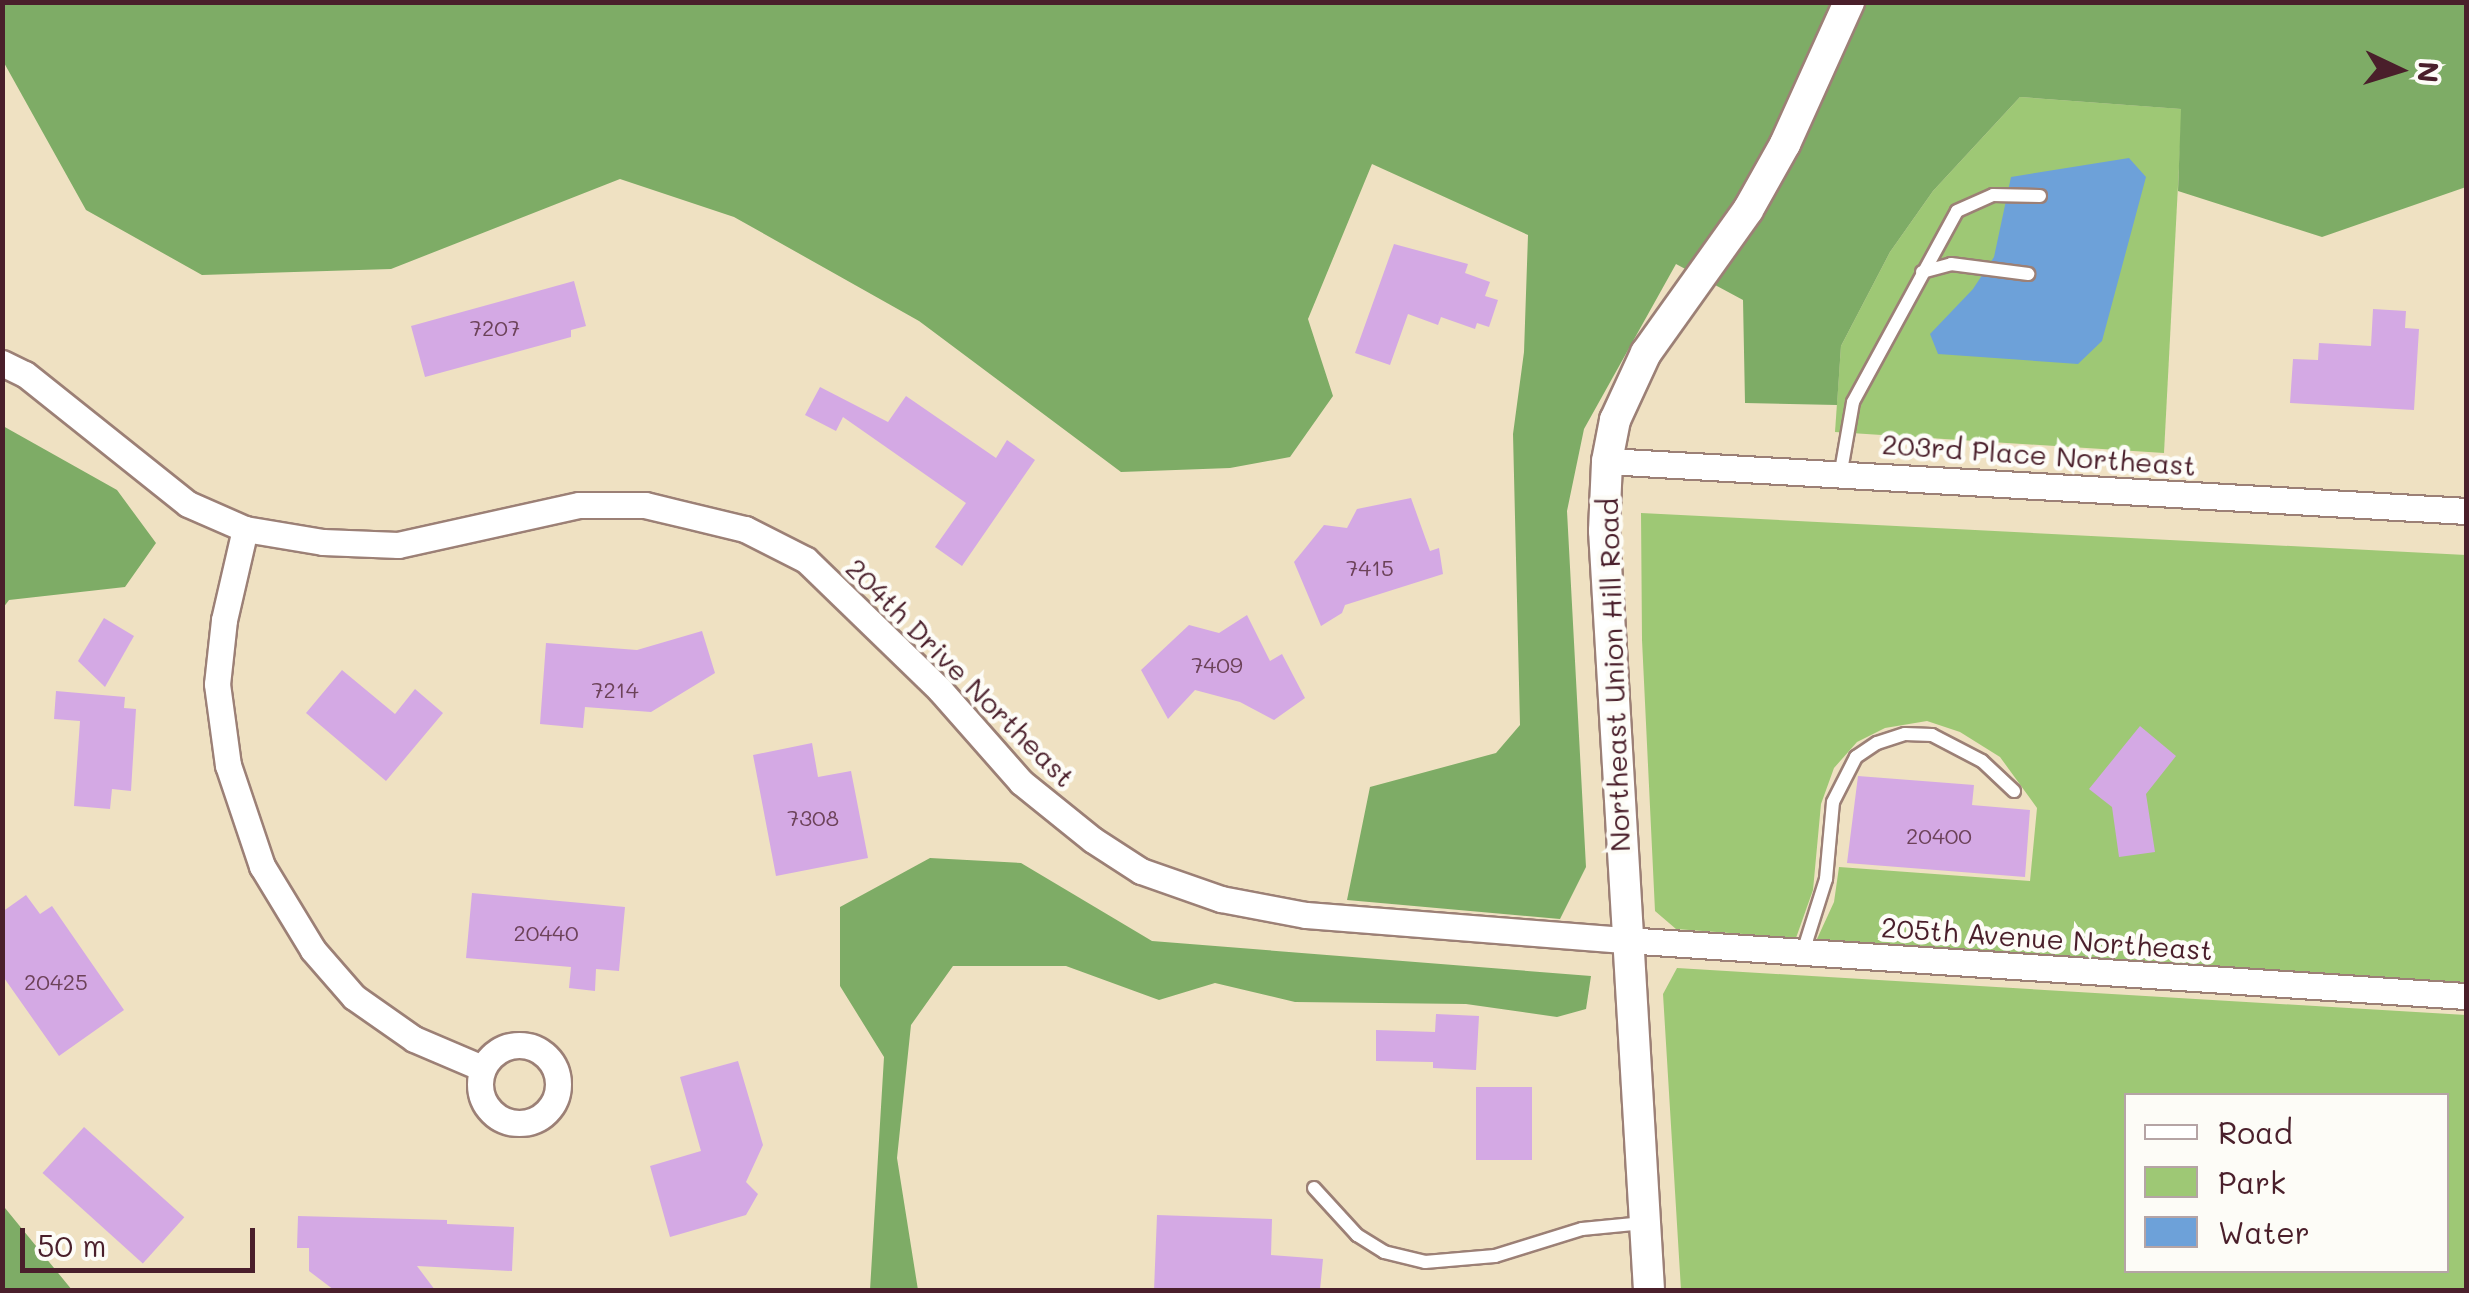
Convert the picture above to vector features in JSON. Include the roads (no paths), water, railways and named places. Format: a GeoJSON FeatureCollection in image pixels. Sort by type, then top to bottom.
{"type":"FeatureCollection","features":[{"type":"Feature","properties":{"kind":"street","name":"Northeast Union Hill Road"},"geometry":{"type":"LineString","coordinates":[[1649,1290],[1624,940],[1604,531],[1607,461],[1615,420],[1646,354],[1748,210],[1785,144],[1850,2]]}},
{"type":"Feature","properties":{"kind":"street","name":"204th Drive Northeast"},"geometry":{"type":"LineString","coordinates":[[2,363],[25,374],[188,504],[245,529],[323,542],[398,545],[580,505],[645,504],[746,528],[806,560],[940,690],[1020,782],[1093,840],[1141,871],[1221,899],[1306,915],[1624,940]]}},
{"type":"Feature","properties":{"kind":"street","name":"203rd Place Northeast"},"geometry":{"type":"LineString","coordinates":[[1607,461],[2466,511]]}},
{"type":"Feature","properties":{"kind":"street"},"geometry":{"type":"LineString","coordinates":[[245,529],[224,620],[217,684],[228,765],[262,866],[314,950],[354,997],[414,1039],[482,1068]]}},
{"type":"Feature","properties":{"kind":"street","name":"205th Avenue Northeast"},"geometry":{"type":"LineString","coordinates":[[1624,940],[2466,996]]}},
{"type":"Feature","properties":{"kind":"lane"},"geometry":{"type":"LineString","coordinates":[[1840,472],[1853,402],[1957,211],[1994,196],[2040,196]]}},
{"type":"Feature","properties":{"kind":"lane"},"geometry":{"type":"LineString","coordinates":[[1922,272],[1950,264],[2028,274]]}},
{"type":"Feature","properties":{"kind":"lane"},"geometry":{"type":"LineString","coordinates":[[1803,952],[1826,879],[1832,802],[1856,757],[1877,743],[1905,734],[1932,735],[1982,760],[2014,792]]}},
{"type":"Feature","properties":{"kind":"lane"},"geometry":{"type":"LineString","coordinates":[[1314,1188],[1358,1235],[1384,1252],[1424,1262],[1495,1256],[1582,1229],[1644,1223]]}},
{"type":"Feature","properties":{"kind":"water"},"geometry":{"type":"Polygon","coordinates":[[[2129,158],[2146,177],[2102,341],[2078,364],[1938,354],[1930,334],[1973,289],[1994,257],[2011,177],[2129,158]]]}}]}
